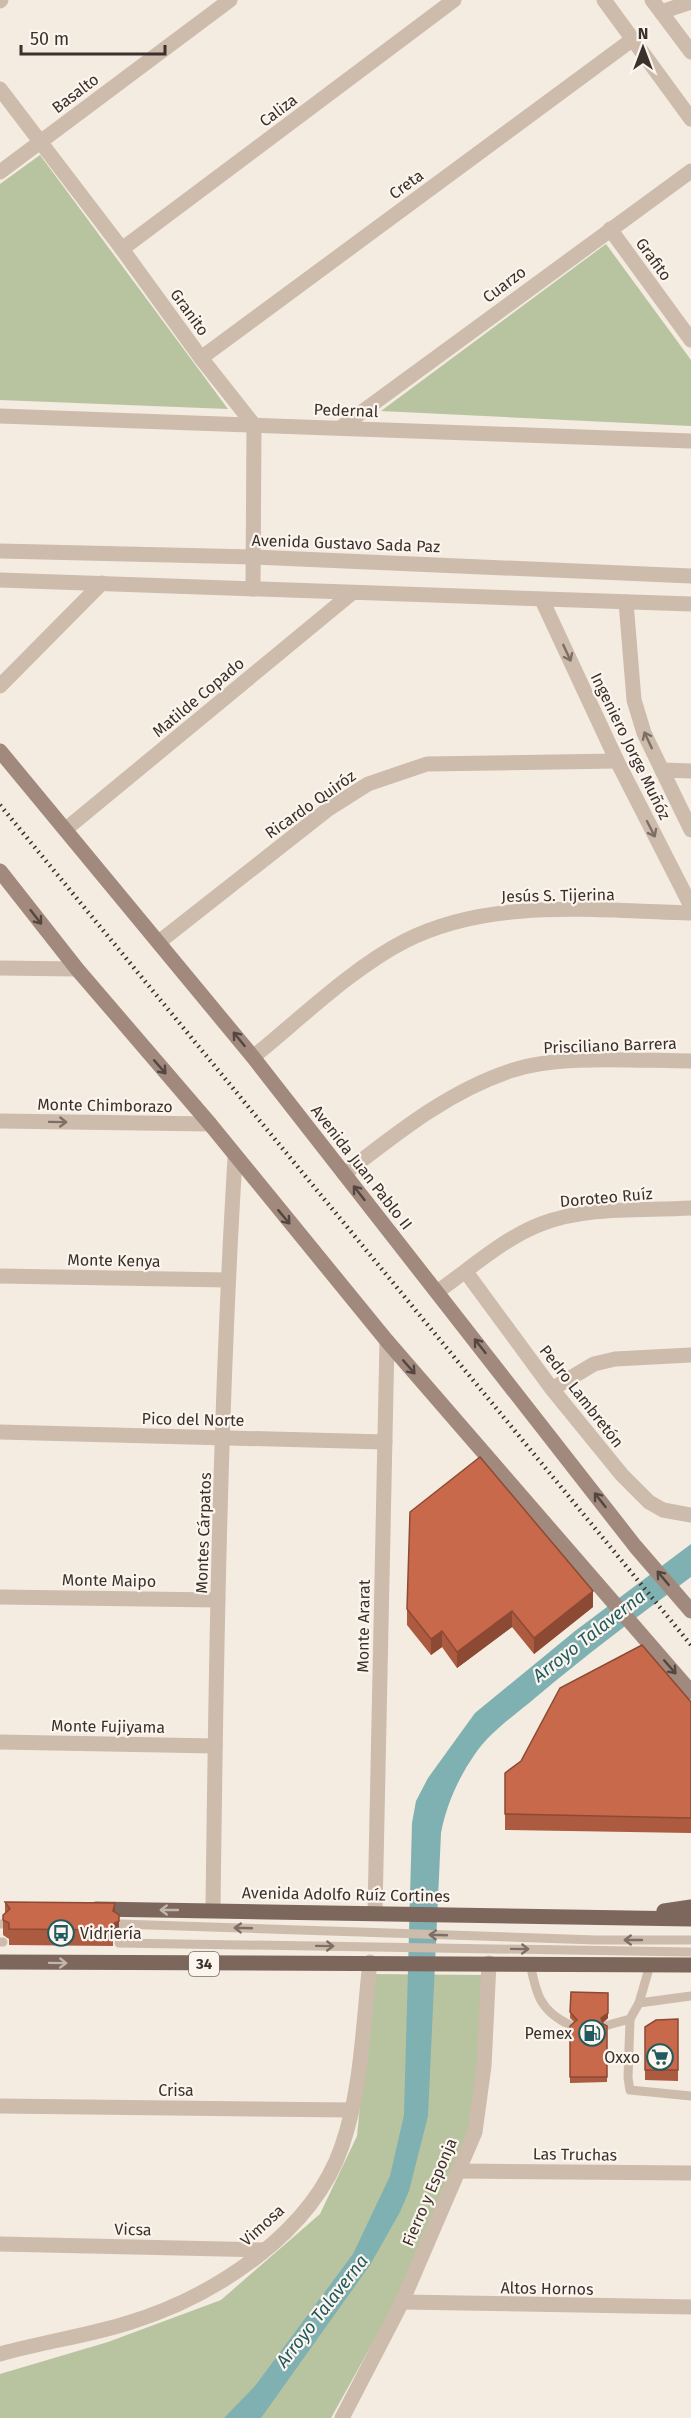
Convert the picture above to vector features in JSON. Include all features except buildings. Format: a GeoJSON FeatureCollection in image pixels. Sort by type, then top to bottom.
{"type":"FeatureCollection","features":[{"type":"Feature","properties":{"kind":"main road","name":"Avenida Juan Pablo II"},"geometry":{"type":"LineString","coordinates":[[0,750],[253,1057],[636,1546],[691,1611]]}},
{"type":"Feature","properties":{"kind":"main road"},"geometry":{"type":"LineString","coordinates":[[0,870],[76,969],[210,1124],[235,1158],[387,1341],[691,1692]]}},
{"type":"Feature","properties":{"kind":"main road"},"geometry":{"type":"LineString","coordinates":[[603,1918],[691,1907]]}},
{"type":"Feature","properties":{"kind":"main road","name":"Avenida Adolfo Ruíz Cortines"},"geometry":{"type":"LineString","coordinates":[[77,1909],[375,1912],[691,1919]]}},
{"type":"Feature","properties":{"kind":"main road","name":"34"},"geometry":{"type":"LineString","coordinates":[[0,1962],[691,1965]]}},
{"type":"Feature","properties":{"kind":"street","name":"Basalto"},"geometry":{"type":"LineString","coordinates":[[0,171],[230,0]]}},
{"type":"Feature","properties":{"kind":"street","name":"Caliza"},"geometry":{"type":"LineString","coordinates":[[122,249],[454,0]]}},
{"type":"Feature","properties":{"kind":"street"},"geometry":{"type":"LineString","coordinates":[[604,0],[691,118]]}},
{"type":"Feature","properties":{"kind":"street"},"geometry":{"type":"LineString","coordinates":[[656,6],[691,2]]}},
{"type":"Feature","properties":{"kind":"street"},"geometry":{"type":"LineString","coordinates":[[656,6],[691,52]]}},
{"type":"Feature","properties":{"kind":"street","name":"Creta"},"geometry":{"type":"LineString","coordinates":[[201,358],[633,39]]}},
{"type":"Feature","properties":{"kind":"street","name":"Granito"},"geometry":{"type":"LineString","coordinates":[[0,88],[201,358],[254,424]]}},
{"type":"Feature","properties":{"kind":"street","name":"Cuarzo"},"geometry":{"type":"LineString","coordinates":[[340,428],[691,171]]}},
{"type":"Feature","properties":{"kind":"street","name":"Grafito"},"geometry":{"type":"LineString","coordinates":[[610,229],[691,340]]}},
{"type":"Feature","properties":{"kind":"street","name":"Pedernal"},"geometry":{"type":"LineString","coordinates":[[0,416],[691,441]]}},
{"type":"Feature","properties":{"kind":"street"},"geometry":{"type":"LineString","coordinates":[[253,589],[254,424]]}},
{"type":"Feature","properties":{"kind":"street","name":"Avenida Gustavo Sada Paz"},"geometry":{"type":"LineString","coordinates":[[0,551],[253,557],[691,576]]}},
{"type":"Feature","properties":{"kind":"street"},"geometry":{"type":"LineString","coordinates":[[0,580],[691,604]]}},
{"type":"Feature","properties":{"kind":"street"},"geometry":{"type":"LineString","coordinates":[[0,686],[102,583]]}},
{"type":"Feature","properties":{"kind":"street","name":"Matilde Copado"},"geometry":{"type":"LineString","coordinates":[[66,829],[352,593]]}},
{"type":"Feature","properties":{"kind":"street","name":"Ingeniero Jorge Muñóz"},"geometry":{"type":"LineString","coordinates":[[542,600],[617,762],[691,906]]}},
{"type":"Feature","properties":{"kind":"street","name":"Ingeniero Jorge Muñóz"},"geometry":{"type":"LineString","coordinates":[[626,602],[634,700],[644,733],[691,830]]}},
{"type":"Feature","properties":{"kind":"street","name":"Ricardo Quiróz"},"geometry":{"type":"LineString","coordinates":[[159,942],[327,810],[368,784],[428,764],[617,762]]}},
{"type":"Feature","properties":{"kind":"street"},"geometry":{"type":"LineString","coordinates":[[663,770],[691,771]]}},
{"type":"Feature","properties":{"kind":"street","name":"Jesús S. Tijerina"},"geometry":{"type":"LineString","coordinates":[[253,1057],[380,956],[445,924],[493,914],[534,911],[691,913]]}},
{"type":"Feature","properties":{"kind":"street"},"geometry":{"type":"LineString","coordinates":[[0,968],[76,969]]}},
{"type":"Feature","properties":{"kind":"street","name":"Prisciliano Barrera"},"geometry":{"type":"LineString","coordinates":[[344,1174],[424,1113],[453,1096],[511,1071],[544,1064],[691,1061]]}},
{"type":"Feature","properties":{"kind":"street","name":"Monte Chimborazo"},"geometry":{"type":"LineString","coordinates":[[0,1121],[210,1124]]}},
{"type":"Feature","properties":{"kind":"street","name":"Montes Cárpatos"},"geometry":{"type":"LineString","coordinates":[[213,1910],[218,1600],[228,1280],[235,1158]]}},
{"type":"Feature","properties":{"kind":"street","name":"Doroteo Ruíz"},"geometry":{"type":"LineString","coordinates":[[437,1292],[518,1236],[558,1218],[585,1213],[691,1209]]}},
{"type":"Feature","properties":{"kind":"street","name":"Pedro Lambretón"},"geometry":{"type":"LineString","coordinates":[[466,1272],[552,1389],[622,1475],[649,1502],[663,1510],[691,1515]]}},
{"type":"Feature","properties":{"kind":"street","name":"Monte Kenya"},"geometry":{"type":"LineString","coordinates":[[0,1276],[228,1280]]}},
{"type":"Feature","properties":{"kind":"street","name":"Monte Ararat"},"geometry":{"type":"LineString","coordinates":[[375,1912],[387,1341]]}},
{"type":"Feature","properties":{"kind":"street"},"geometry":{"type":"LineString","coordinates":[[552,1389],[594,1364],[615,1359],[691,1355]]}},
{"type":"Feature","properties":{"kind":"street","name":"Pico del Norte"},"geometry":{"type":"LineString","coordinates":[[0,1432],[385,1442]]}},
{"type":"Feature","properties":{"kind":"street","name":"Monte Maipo"},"geometry":{"type":"LineString","coordinates":[[0,1597],[218,1600]]}},
{"type":"Feature","properties":{"kind":"street","name":"Monte Fujiyama"},"geometry":{"type":"LineString","coordinates":[[0,1742],[215,1746]]}},
{"type":"Feature","properties":{"kind":"street","name":"Vimosa"},"geometry":{"type":"LineString","coordinates":[[0,2354],[128,2323],[190,2300],[227,2278],[264,2250],[310,2205],[322,2187],[341,2148],[352,2110],[370,1962]]}},
{"type":"Feature","properties":{"kind":"street","name":"Fierro y Esponja"},"geometry":{"type":"LineString","coordinates":[[342,2418],[402,2302],[475,2132],[481,2103],[489,1963]]}},
{"type":"Feature","properties":{"kind":"street","name":"Crisa"},"geometry":{"type":"LineString","coordinates":[[0,2106],[352,2110]]}},
{"type":"Feature","properties":{"kind":"street","name":"Las Truchas"},"geometry":{"type":"LineString","coordinates":[[458,2171],[691,2173]]}},
{"type":"Feature","properties":{"kind":"street","name":"Vicsa"},"geometry":{"type":"LineString","coordinates":[[0,2244],[264,2250]]}},
{"type":"Feature","properties":{"kind":"street","name":"Altos Hornos"},"geometry":{"type":"LineString","coordinates":[[402,2302],[691,2307]]}},
{"type":"Feature","properties":{"kind":"lane"},"geometry":{"type":"LineString","coordinates":[[119,1924],[596,1941],[691,1940]]}},
{"type":"Feature","properties":{"kind":"lane"},"geometry":{"type":"LineString","coordinates":[[119,1943],[691,1952]]}},
{"type":"Feature","properties":{"kind":"lane"},"geometry":{"type":"LineString","coordinates":[[530,1963],[540,2001],[554,2018],[570,2025]]}},
{"type":"Feature","properties":{"kind":"lane"},"geometry":{"type":"LineString","coordinates":[[650,1965],[639,2003],[630,2019],[628,2078],[630,2090],[691,2096]]}},
{"type":"Feature","properties":{"kind":"lane"},"geometry":{"type":"LineString","coordinates":[[639,2003],[691,1996]]}},
{"type":"Feature","properties":{"kind":"lane"},"geometry":{"type":"LineString","coordinates":[[608,2025],[630,2019]]}},
{"type":"Feature","properties":{"kind":"green space"},"geometry":{"type":"Polygon","coordinates":[[[40,155],[228,409],[0,400],[0,184],[40,155]]]}},
{"type":"Feature","properties":{"kind":"green space"},"geometry":{"type":"Polygon","coordinates":[[[606,244],[691,360],[691,426],[381,411],[606,244]]]}},
{"type":"Feature","properties":{"kind":"green space"},"geometry":{"type":"Polygon","coordinates":[[[373,1974],[484,1975],[477,2102],[470,2135],[397,2299],[331,2418],[0,2418],[0,2374],[108,2342],[221,2300],[320,2214],[357,2136],[373,1974]]]}},
{"type":"Feature","properties":{"kind":"water","name":"Arroyo Talaverna"},"geometry":{"type":"Polygon","coordinates":[[[691,1544],[691,1577],[593,1651],[503,1724],[481,1746],[464,1772],[450,1802],[441,1833],[428,2116],[409,2191],[400,2212],[370,2265],[261,2418],[224,2418],[255,2386],[353,2254],[390,2176],[404,2115],[412,1823],[416,1801],[428,1778],[475,1713],[575,1631],[691,1544]]]}},
{"type":"Feature","properties":{"kind":"railway"},"geometry":{"type":"LineString","coordinates":[[0,805],[691,1645]]}},
{"type":"Feature","properties":{"kind":"place","name":"Vidriería"},"geometry":{"type":"Point","coordinates":[61,1933]}},
{"type":"Feature","properties":{"kind":"place","name":"Pemex"},"geometry":{"type":"Point","coordinates":[592,2033]}},
{"type":"Feature","properties":{"kind":"place","name":"Oxxo"},"geometry":{"type":"Point","coordinates":[660,2057]}}]}
